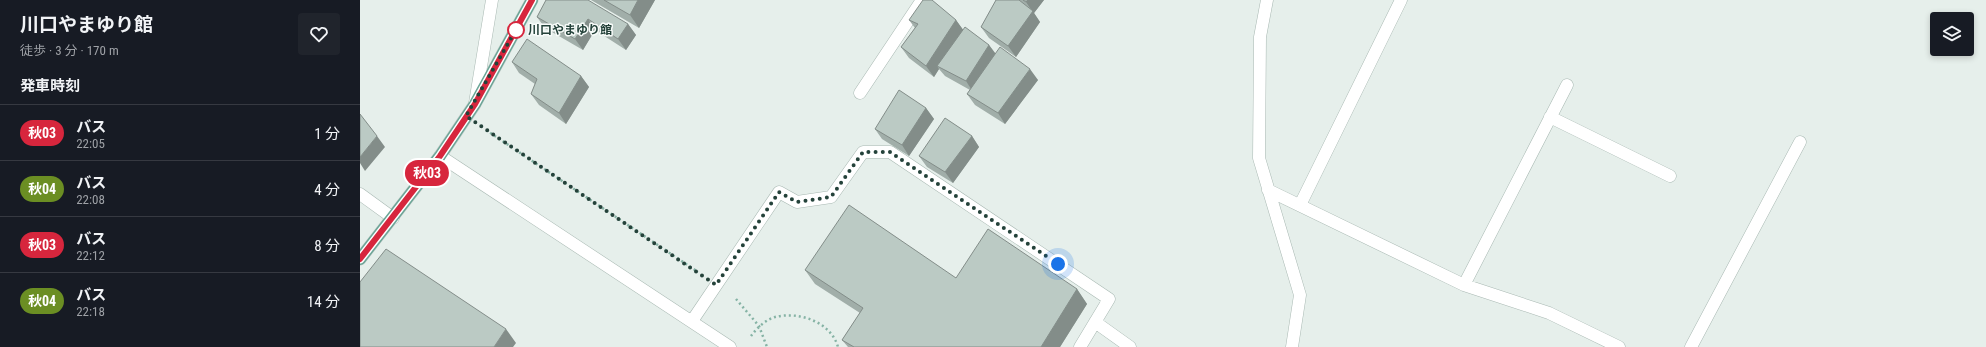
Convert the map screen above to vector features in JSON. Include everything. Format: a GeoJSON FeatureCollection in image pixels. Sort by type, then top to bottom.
{"type":"FeatureCollection","features":[{"type":"Feature","properties":{"kind":"main road"},"geometry":{"type":"LineString","coordinates":[[360,259],[440,156],[475,104],[532,0]]}},
{"type":"Feature","properties":{"kind":"street"},"geometry":{"type":"LineString","coordinates":[[475,104],[492,0]]}},
{"type":"Feature","properties":{"kind":"street"},"geometry":{"type":"LineString","coordinates":[[860,93],[922,0]]}},
{"type":"Feature","properties":{"kind":"street"},"geometry":{"type":"LineString","coordinates":[[1267,0],[1260,37],[1259,158],[1300,295],[1292,347]]}},
{"type":"Feature","properties":{"kind":"street"},"geometry":{"type":"LineString","coordinates":[[1300,205],[1401,0]]}},
{"type":"Feature","properties":{"kind":"street"},"geometry":{"type":"LineString","coordinates":[[1464,285],[1566,85]]}},
{"type":"Feature","properties":{"kind":"street"},"geometry":{"type":"LineString","coordinates":[[1550,117],[1670,176]]}},
{"type":"Feature","properties":{"kind":"street"},"geometry":{"type":"LineString","coordinates":[[1691,347],[1800,142]]}},
{"type":"Feature","properties":{"kind":"street"},"geometry":{"type":"LineString","coordinates":[[692,321],[779,192],[797,202],[831,197],[863,152],[890,152],[1109,299],[1080,347]]}},
{"type":"Feature","properties":{"kind":"street"},"geometry":{"type":"LineString","coordinates":[[440,156],[730,347]]}},
{"type":"Feature","properties":{"kind":"street"},"geometry":{"type":"LineString","coordinates":[[1268,190],[1464,285],[1549,313],[1619,347]]}},
{"type":"Feature","properties":{"kind":"street"},"geometry":{"type":"LineString","coordinates":[[360,194],[393,218]]}},
{"type":"Feature","properties":{"kind":"street"},"geometry":{"type":"LineString","coordinates":[[1095,322],[1130,347]]}},
{"type":"Feature","properties":{"kind":"path"},"geometry":{"type":"LineString","coordinates":[[466,116],[735,298],[758,326],[767,347]]}},
{"type":"Feature","properties":{"kind":"path"},"geometry":{"type":"LineString","coordinates":[[758,326],[775,317],[797,315],[818,322],[835,337],[838,347]]}},
{"type":"Feature","properties":{"kind":"building"},"geometry":{"type":"Polygon","coordinates":[[[546,0],[588,0],[628,24],[618,39],[588,19],[575,39],[537,17],[546,0]]]}},
{"type":"Feature","properties":{"kind":"building"},"geometry":{"type":"Polygon","coordinates":[[[604,0],[638,0],[630,15],[604,0]]]}},
{"type":"Feature","properties":{"kind":"building"},"geometry":{"type":"Polygon","coordinates":[[[923,0],[932,0],[956,20],[926,66],[901,47],[918,24],[909,20],[923,0]]]}},
{"type":"Feature","properties":{"kind":"building"},"geometry":{"type":"Polygon","coordinates":[[[996,0],[1019,0],[1033,11],[1008,46],[981,27],[996,0]]]}},
{"type":"Feature","properties":{"kind":"building"},"geometry":{"type":"Polygon","coordinates":[[[965,27],[989,45],[966,81],[937,66],[965,27]]]}},
{"type":"Feature","properties":{"kind":"building"},"geometry":{"type":"Polygon","coordinates":[[[527,39],[581,76],[559,113],[531,94],[537,79],[512,62],[527,39]]]}},
{"type":"Feature","properties":{"kind":"building"},"geometry":{"type":"Polygon","coordinates":[[[1000,47],[1030,69],[998,113],[967,94],[1000,47]]]}},
{"type":"Feature","properties":{"kind":"building"},"geometry":{"type":"Polygon","coordinates":[[[899,90],[926,108],[902,145],[875,129],[899,90]]]}},
{"type":"Feature","properties":{"kind":"building"},"geometry":{"type":"Polygon","coordinates":[[[360,114],[377,136],[360,157],[360,114]]]}},
{"type":"Feature","properties":{"kind":"building"},"geometry":{"type":"Polygon","coordinates":[[[945,118],[972,136],[945,172],[919,156],[945,118]]]}},
{"type":"Feature","properties":{"kind":"building"},"geometry":{"type":"Polygon","coordinates":[[[849,205],[956,278],[988,229],[1077,289],[1041,347],[854,347],[842,340],[863,308],[805,270],[849,205]]]}},
{"type":"Feature","properties":{"kind":"building"},"geometry":{"type":"Polygon","coordinates":[[[386,249],[506,329],[494,347],[360,347],[360,282],[386,249]]]}},
{"type":"Feature","properties":{"kind":"bus line","name":"秋03"},"geometry":{"type":"LineString","coordinates":[[360,259],[440,156],[475,104],[532,0]]}},
{"type":"Feature","properties":{"kind":"place","name":"川口やまゆり館"},"geometry":{"type":"Point","coordinates":[516,30]}},
{"type":"Feature","properties":{"kind":"route"},"geometry":{"type":"LineString","coordinates":[[516,30],[517,28],[475,104],[466,116],[716,285],[779,192],[797,202],[831,197],[863,152],[890,152],[1058,264]]}}]}
